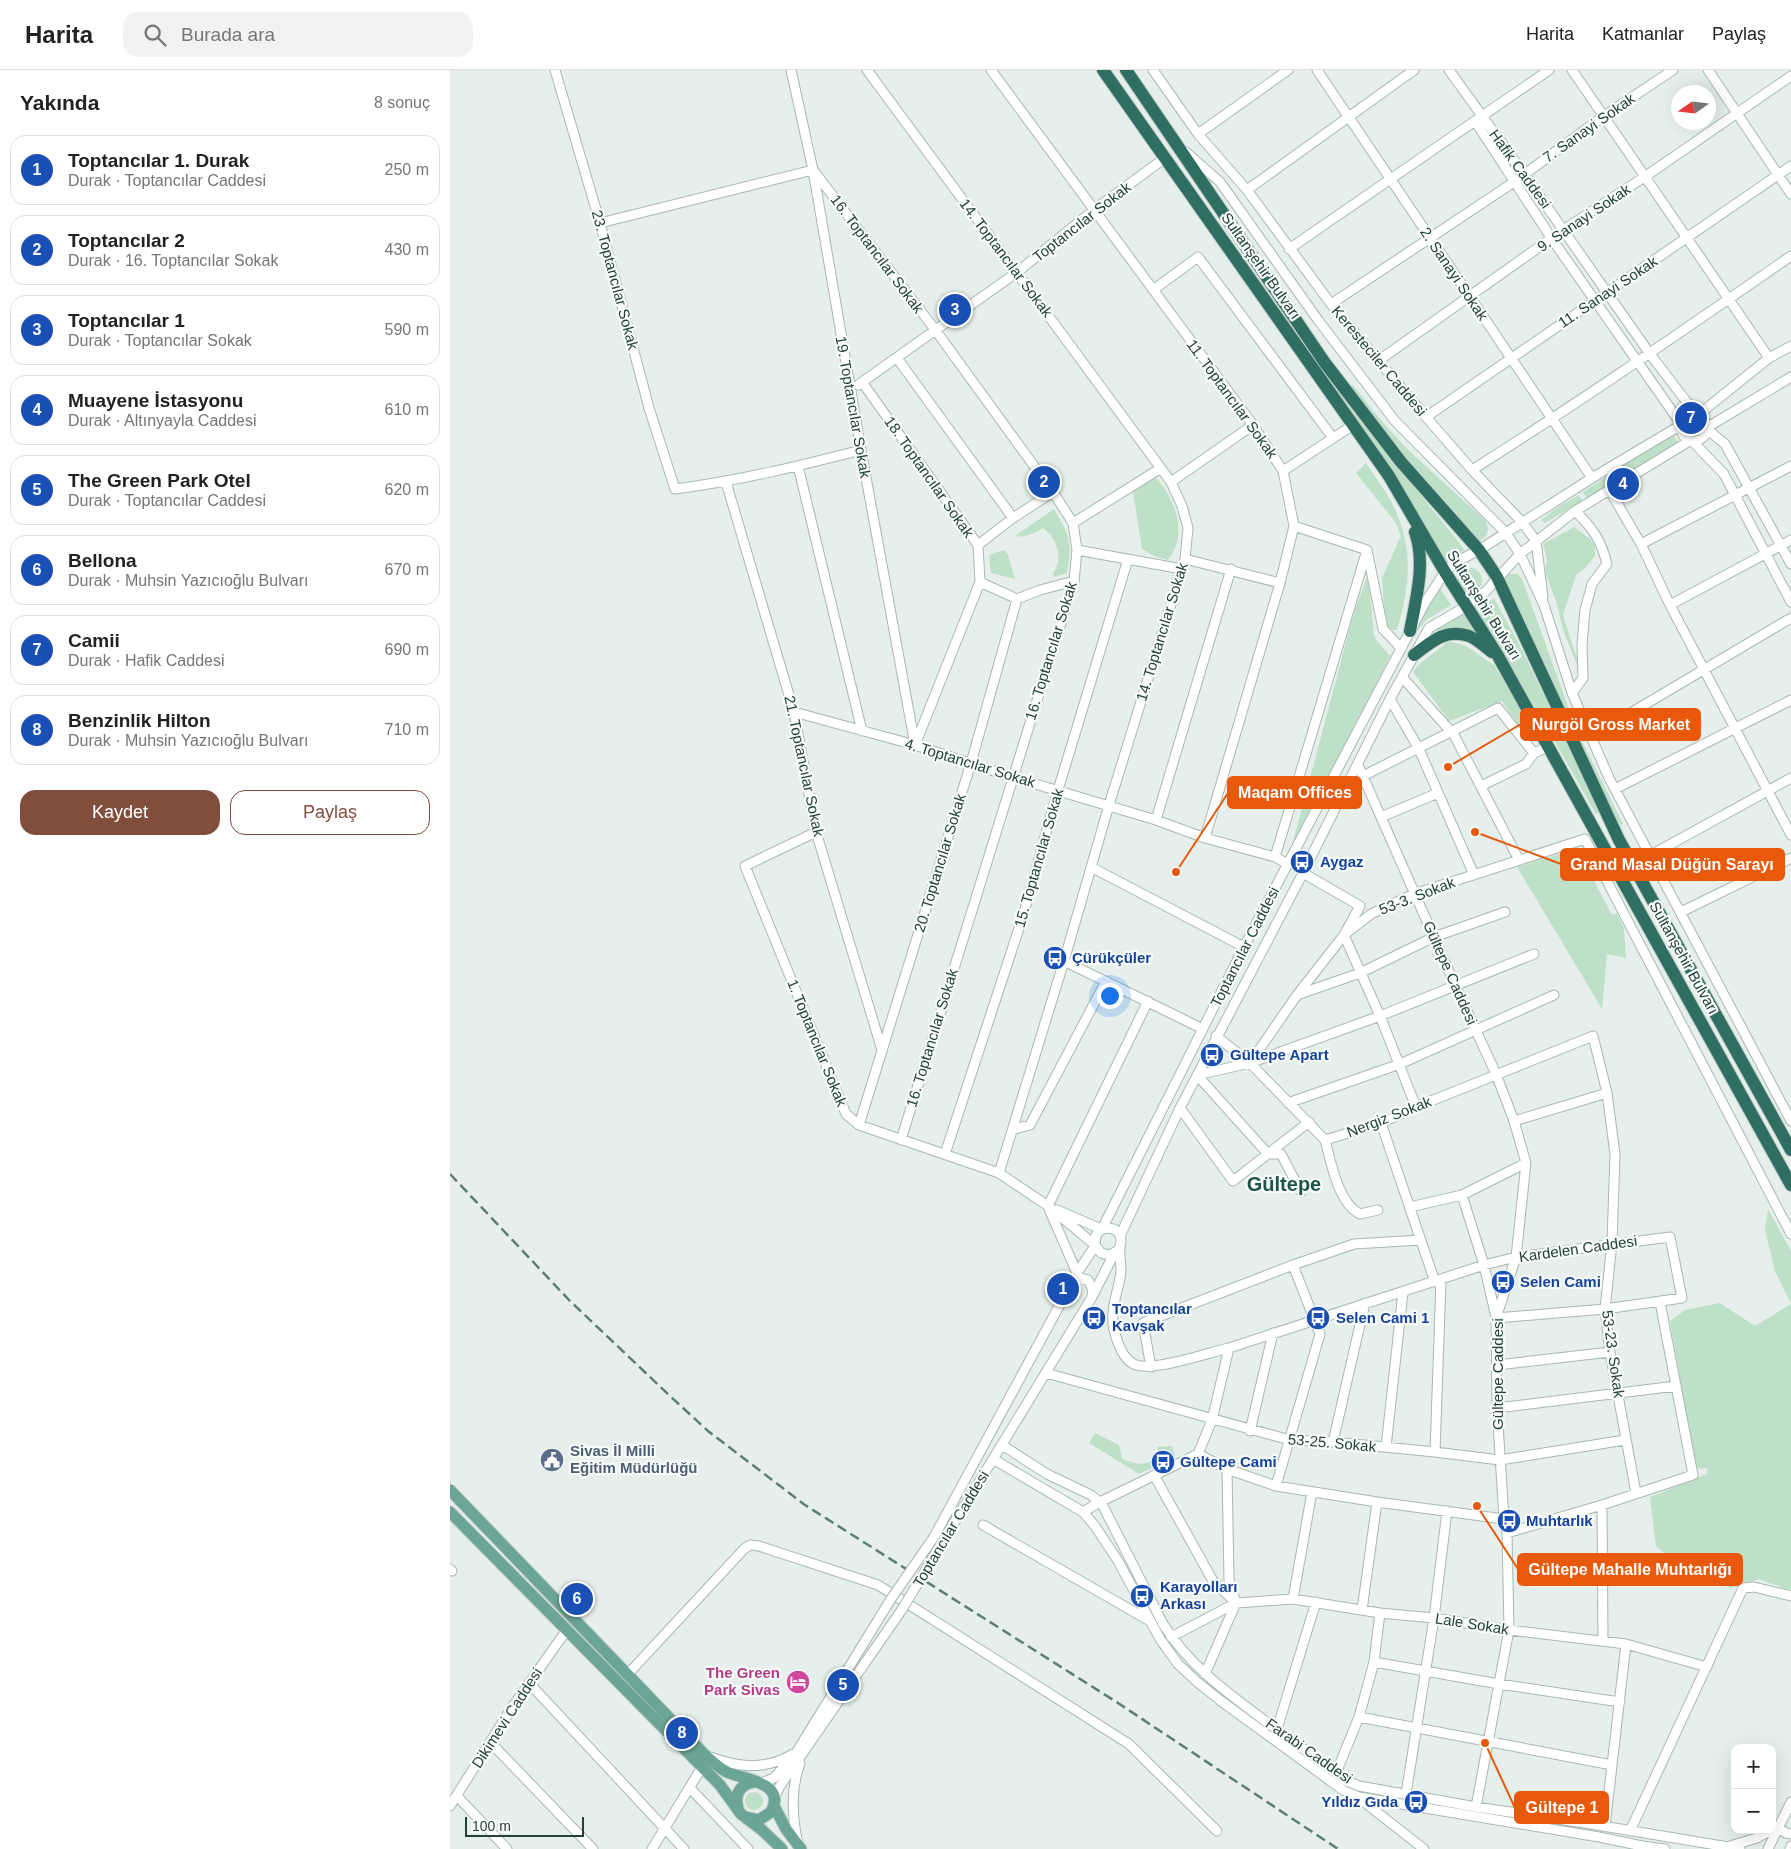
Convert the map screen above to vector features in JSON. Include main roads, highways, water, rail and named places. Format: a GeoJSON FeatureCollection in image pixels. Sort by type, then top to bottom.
{"type":"FeatureCollection","features":[{"type":"Feature","properties":{"kind":"highway","name":"Sultanşehir Bulvarı"},"geometry":{"type":"LineString","coordinates":[[1103,70],[1389,476],[1445,572],[1498,656],[1791,1186]]}},
{"type":"Feature","properties":{"kind":"highway","name":"Sultanşehir Bulvarı"},"geometry":{"type":"LineString","coordinates":[[1126,70],[1325,363],[1401,462],[1479,550],[1497,577],[1619,840],[1791,1150]]}},
{"type":"Feature","properties":{"kind":"highway"},"geometry":{"type":"LineString","coordinates":[[1406,506],[1420,544],[1419,583],[1410,631]]}},
{"type":"Feature","properties":{"kind":"highway"},"geometry":{"type":"LineString","coordinates":[[1414,655],[1438,637],[1452,633],[1470,636],[1498,656]]}},
{"type":"Feature","properties":{"kind":"main road"},"geometry":{"type":"LineString","coordinates":[[450,1490],[705,1755],[722,1769],[771,1789],[779,1818],[800,1848]]}},
{"type":"Feature","properties":{"kind":"main road"},"geometry":{"type":"LineString","coordinates":[[450,1512],[702,1767],[729,1796],[742,1814],[782,1849]]}},
{"type":"Feature","properties":{"kind":"main road"},"geometry":{"type":"LineString","coordinates":[[757,1782],[745,1785],[738,1792],[736,1801],[742,1814],[754,1820],[764,1818],[771,1812],[774,1802]]}},
{"type":"Feature","properties":{"kind":"railway"},"geometry":{"type":"LineString","coordinates":[[450,1174],[570,1301],[670,1396],[708,1431],[805,1505],[1118,1703],[1338,1849]]}},
{"type":"Feature","properties":{"kind":"place","name":"Toptancılar 1"},"geometry":{"type":"Point","coordinates":[955,310]}},
{"type":"Feature","properties":{"kind":"place","name":"Camii"},"geometry":{"type":"Point","coordinates":[1691,418]}},
{"type":"Feature","properties":{"kind":"place","name":"Toptancılar 2"},"geometry":{"type":"Point","coordinates":[1044,482]}},
{"type":"Feature","properties":{"kind":"place","name":"Muayene İstasyonu"},"geometry":{"type":"Point","coordinates":[1623,484]}},
{"type":"Feature","properties":{"kind":"place","name":"Nurgöl Gross Market"},"geometry":{"type":"Point","coordinates":[1448,767]}},
{"type":"Feature","properties":{"kind":"place","name":"Grand Masal Düğün Sarayı"},"geometry":{"type":"Point","coordinates":[1475,832]}},
{"type":"Feature","properties":{"kind":"place","name":"Aygaz"},"geometry":{"type":"Point","coordinates":[1302,862]}},
{"type":"Feature","properties":{"kind":"place","name":"Maqam Offices"},"geometry":{"type":"Point","coordinates":[1176,872]}},
{"type":"Feature","properties":{"kind":"place","name":"Çürükçüler"},"geometry":{"type":"Point","coordinates":[1055,958]}},
{"type":"Feature","properties":{"kind":"place","name":"Gültepe Apart"},"geometry":{"type":"Point","coordinates":[1212,1055]}},
{"type":"Feature","properties":{"kind":"place","name":"Selen Cami"},"geometry":{"type":"Point","coordinates":[1503,1282]}},
{"type":"Feature","properties":{"kind":"place","name":"Toptancılar 1. Durak"},"geometry":{"type":"Point","coordinates":[1063,1289]}},
{"type":"Feature","properties":{"kind":"place","name":"Toptancılar Kavşak"},"geometry":{"type":"Point","coordinates":[1094,1318]}},
{"type":"Feature","properties":{"kind":"place","name":"Selen Cami 1"},"geometry":{"type":"Point","coordinates":[1318,1318]}},
{"type":"Feature","properties":{"kind":"place","name":"Sivas İl Milli Eğitim Müdürlüğü"},"geometry":{"type":"Point","coordinates":[552,1460]}},
{"type":"Feature","properties":{"kind":"place","name":"Gültepe Cami"},"geometry":{"type":"Point","coordinates":[1163,1462]}},
{"type":"Feature","properties":{"kind":"place","name":"Gültepe Mahalle Muhtarlığı"},"geometry":{"type":"Point","coordinates":[1477,1506]}},
{"type":"Feature","properties":{"kind":"place","name":"Muhtarlık"},"geometry":{"type":"Point","coordinates":[1509,1521]}},
{"type":"Feature","properties":{"kind":"place","name":"Karayolları Arkası"},"geometry":{"type":"Point","coordinates":[1142,1596]}},
{"type":"Feature","properties":{"kind":"place","name":"Bellona"},"geometry":{"type":"Point","coordinates":[577,1599]}},
{"type":"Feature","properties":{"kind":"place","name":"The Green Park Sivas"},"geometry":{"type":"Point","coordinates":[798,1682]}},
{"type":"Feature","properties":{"kind":"place","name":"The Green Park Otel"},"geometry":{"type":"Point","coordinates":[843,1685]}},
{"type":"Feature","properties":{"kind":"place","name":"Benzinlik Hilton"},"geometry":{"type":"Point","coordinates":[682,1733]}},
{"type":"Feature","properties":{"kind":"place","name":"Gültepe 1"},"geometry":{"type":"Point","coordinates":[1485,1743]}},
{"type":"Feature","properties":{"kind":"place","name":"Yıldız Gıda"},"geometry":{"type":"Point","coordinates":[1416,1802]}},
{"type":"Feature","properties":{"kind":"district","name":"Gültepe"},"geometry":{"type":"Point","coordinates":[1284,1184]}}]}
